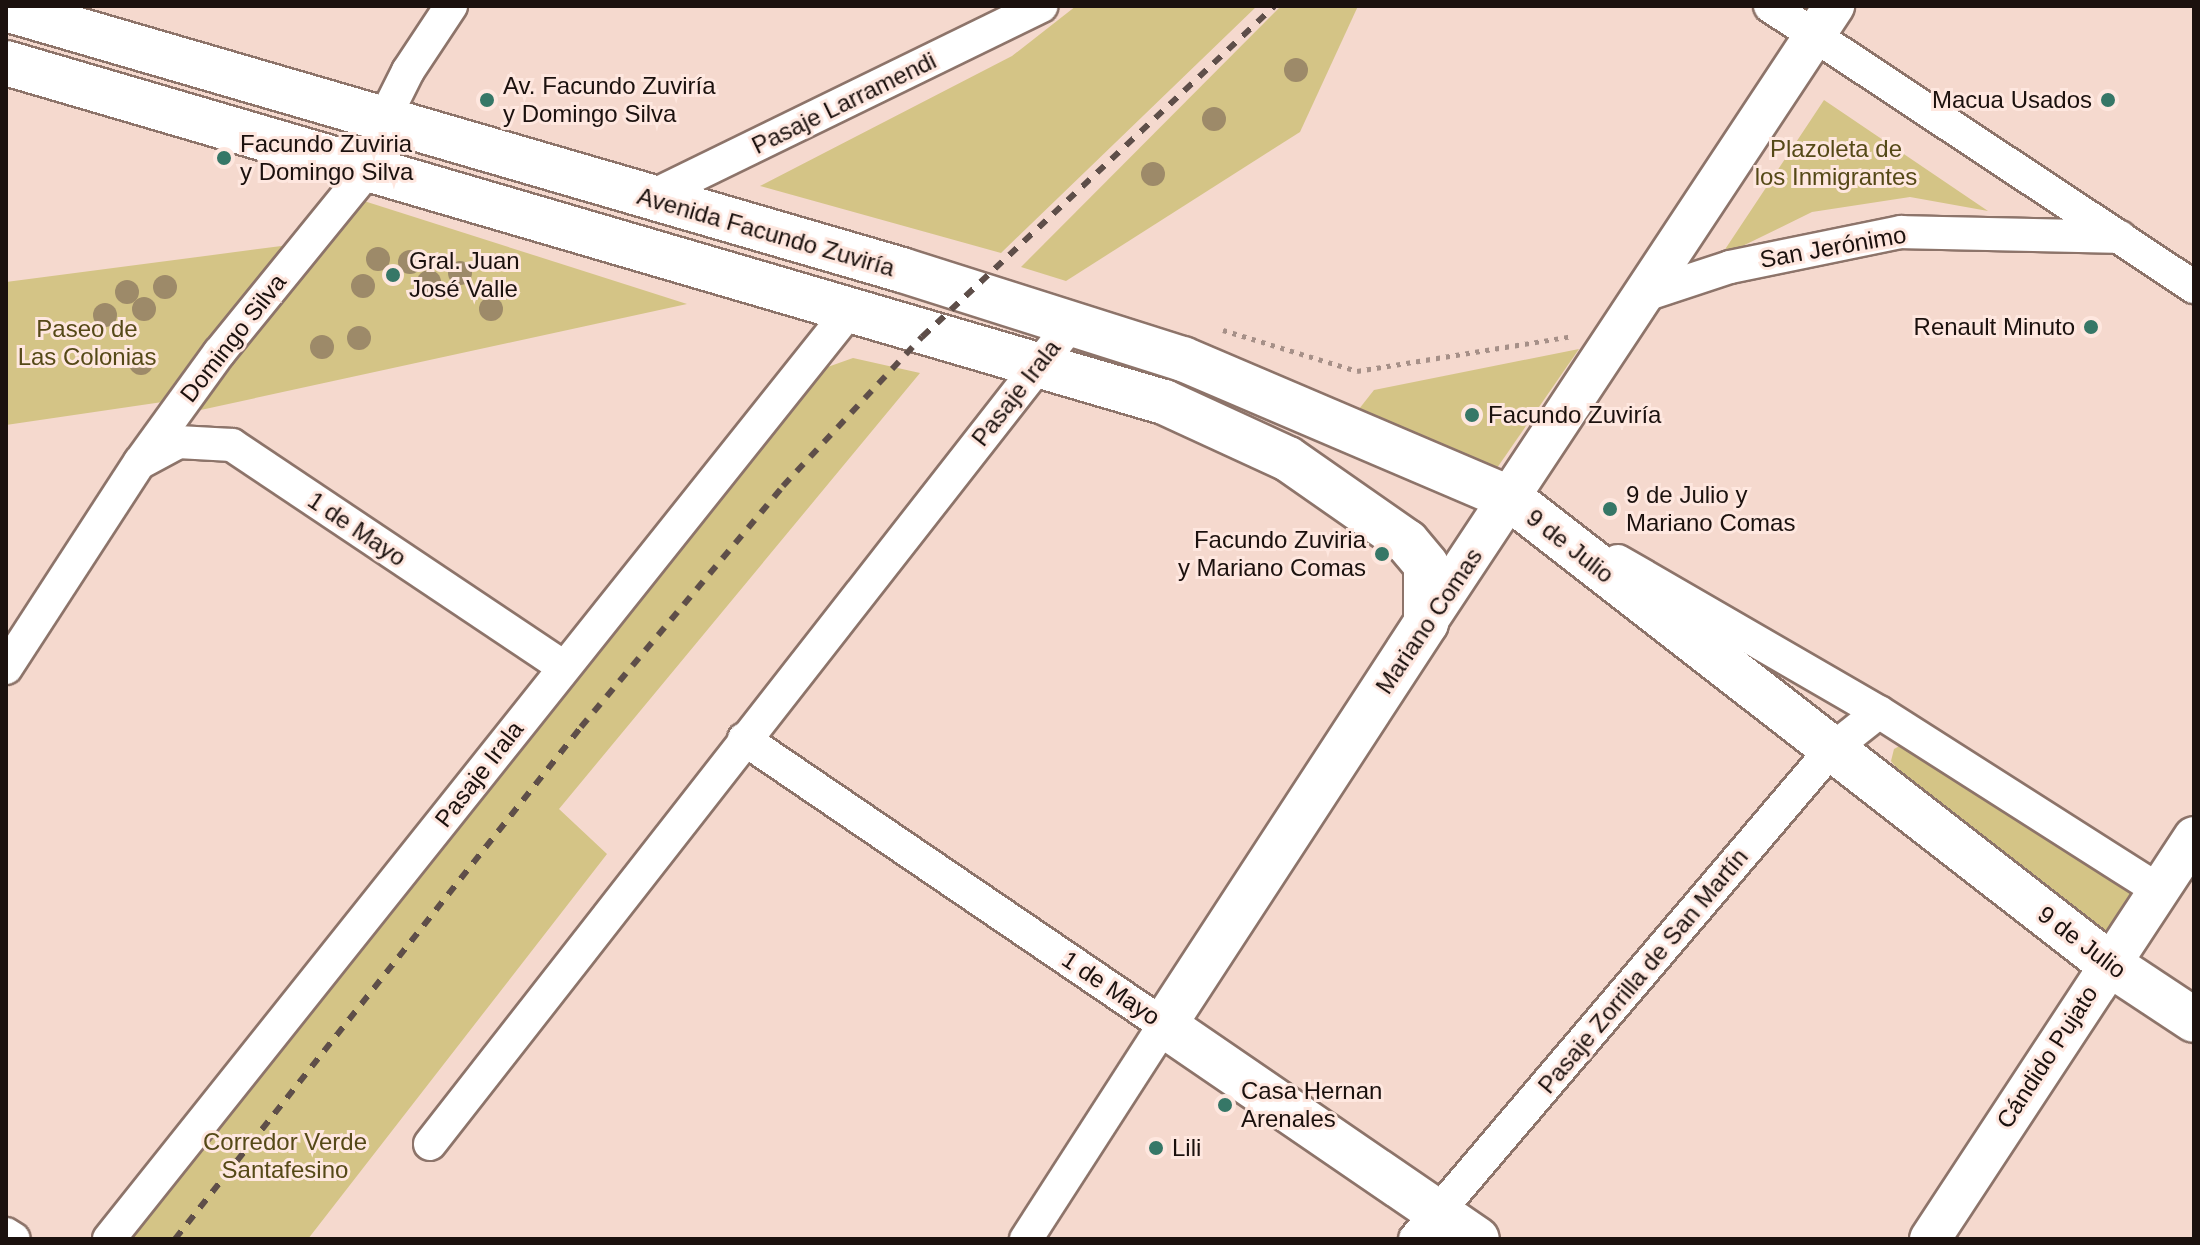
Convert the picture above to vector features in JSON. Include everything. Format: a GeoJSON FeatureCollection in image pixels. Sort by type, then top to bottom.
{"type":"FeatureCollection","features":[{"type":"Feature","properties":{"kind":"main road","name":"Avenida Facundo Zuviría"},"geometry":{"type":"LineString","coordinates":[[6,9],[1183,359],[1511,499]]}},
{"type":"Feature","properties":{"kind":"main road","name":"Avenida Facundo Zuviría"},"geometry":{"type":"LineString","coordinates":[[6,63],[1164,402],[1288,459],[1407,542],[1426,565],[1426,623]]}},
{"type":"Feature","properties":{"kind":"main road","name":"9 de Julio"},"geometry":{"type":"LineString","coordinates":[[1511,499],[2108,963],[2194,1020]]}},
{"type":"Feature","properties":{"kind":"main road","name":"Mariano Comas"},"geometry":{"type":"LineString","coordinates":[[1164,1025],[1426,623]]}},
{"type":"Feature","properties":{"kind":"main road","name":"1 de Mayo"},"geometry":{"type":"LineString","coordinates":[[1164,1025],[1426,1226],[1477,1239]]}},
{"type":"Feature","properties":{"kind":"street","name":"Domingo Silva"},"geometry":{"type":"LineString","coordinates":[[6,668],[140,462],[219,353],[367,171],[383,121],[451,6]]}},
{"type":"Feature","properties":{"kind":"street"},"geometry":{"type":"LineString","coordinates":[[1770,6],[1824,21],[2120,237],[2194,287]]}},
{"type":"Feature","properties":{"kind":"street","name":"Pasaje Larramendi"},"geometry":{"type":"LineString","coordinates":[[646,199],[1038,7]]}},
{"type":"Feature","properties":{"kind":"street","name":"Mariano Comas"},"geometry":{"type":"LineString","coordinates":[[1426,623],[1648,294],[1824,21]]}},
{"type":"Feature","properties":{"kind":"street","name":"San Jerónimo"},"geometry":{"type":"LineString","coordinates":[[1648,294],[1744,263],[1901,232],[2120,237]]}},
{"type":"Feature","properties":{"kind":"street","name":"Pasaje Irala"},"geometry":{"type":"LineString","coordinates":[[109,1239],[850,310]]}},
{"type":"Feature","properties":{"kind":"street","name":"Pasaje Irala"},"geometry":{"type":"LineString","coordinates":[[430,1144],[1071,324]]}},
{"type":"Feature","properties":{"kind":"street","name":"1 de Mayo"},"geometry":{"type":"LineString","coordinates":[[140,462],[178,442],[232,445],[564,667]]}},
{"type":"Feature","properties":{"kind":"street","name":"9 de Julio"},"geometry":{"type":"LineString","coordinates":[[1511,499],[1879,712],[2158,890]]}},
{"type":"Feature","properties":{"kind":"street","name":"Pasaje Zorrilla de San Martín"},"geometry":{"type":"LineString","coordinates":[[1426,1226],[1831,750],[1879,712]]}},
{"type":"Feature","properties":{"kind":"street","name":"1 de Mayo"},"geometry":{"type":"LineString","coordinates":[[744,739],[1164,1025]]}},
{"type":"Feature","properties":{"kind":"street","name":"Cándido Pujato"},"geometry":{"type":"LineString","coordinates":[[1930,1239],[2108,963],[2194,837]]}},
{"type":"Feature","properties":{"kind":"street","name":"Mariano Comas"},"geometry":{"type":"LineString","coordinates":[[1026,1239],[1164,1025]]}},
{"type":"Feature","properties":{"kind":"street"},"geometry":{"type":"LineString","coordinates":[[6,1234],[14,1239]]}},
{"type":"Feature","properties":{"kind":"path"},"geometry":{"type":"LineString","coordinates":[[1220,329],[1357,371],[1624,327]]}},
{"type":"Feature","properties":{"kind":"green space"},"geometry":{"type":"Polygon","coordinates":[[[1076,6],[1257,6],[1001,253],[760,186],[1012,56],[1076,6]]]}},
{"type":"Feature","properties":{"kind":"green space"},"geometry":{"type":"Polygon","coordinates":[[[1281,6],[1358,6],[1300,132],[1066,281],[1021,267],[1281,6]]]}},
{"type":"Feature","properties":{"kind":"green space","name":"Plazoleta de los Inmigrantes"},"geometry":{"type":"Polygon","coordinates":[[[1824,100],[1988,211],[1910,197],[1812,212],[1720,257],[1824,100]]]}},
{"type":"Feature","properties":{"kind":"green space"},"geometry":{"type":"Polygon","coordinates":[[[364,201],[687,304],[196,411],[364,201]]]}},
{"type":"Feature","properties":{"kind":"green space","name":"Paseo de Las Colonias"},"geometry":{"type":"Polygon","coordinates":[[[297,244],[176,400],[6,425],[6,282],[297,244]]]}},
{"type":"Feature","properties":{"kind":"green space"},"geometry":{"type":"Polygon","coordinates":[[[1579,349],[1497,468],[1359,409],[1374,390],[1579,349]]]}},
{"type":"Feature","properties":{"kind":"green space","name":"Corredor Verde Santafesino"},"geometry":{"type":"Polygon","coordinates":[[[853,358],[920,373],[559,809],[607,854],[308,1239],[130,1239],[822,369],[853,358]]]}},
{"type":"Feature","properties":{"kind":"green space"},"geometry":{"type":"Polygon","coordinates":[[[1903,744],[2141,892],[2112,938],[1900,773],[1891,761],[1894,749],[1903,744]]]}},
{"type":"Feature","properties":{"kind":"railway"},"geometry":{"type":"LineString","coordinates":[[175,1239],[581,727],[783,486],[922,337],[1274,6]]}},
{"type":"Feature","properties":{"kind":"place","name":"Av. Facundo Zuviría y Domingo Silva"},"geometry":{"type":"Point","coordinates":[487,100]}},
{"type":"Feature","properties":{"kind":"place","name":"Macua Usados"},"geometry":{"type":"Point","coordinates":[2108,100]}},
{"type":"Feature","properties":{"kind":"place","name":"Facundo Zuviria y Domingo Silva"},"geometry":{"type":"Point","coordinates":[224,158]}},
{"type":"Feature","properties":{"kind":"place","name":"Gral. Juan José Valle"},"geometry":{"type":"Point","coordinates":[393,275]}},
{"type":"Feature","properties":{"kind":"place","name":"Renault Minuto"},"geometry":{"type":"Point","coordinates":[2091,327]}},
{"type":"Feature","properties":{"kind":"place","name":"Facundo Zuviría"},"geometry":{"type":"Point","coordinates":[1472,415]}},
{"type":"Feature","properties":{"kind":"place","name":"9 de Julio y Mariano Comas"},"geometry":{"type":"Point","coordinates":[1610,509]}},
{"type":"Feature","properties":{"kind":"place","name":"Facundo Zuviria y Mariano Comas"},"geometry":{"type":"Point","coordinates":[1382,554]}},
{"type":"Feature","properties":{"kind":"place","name":"Casa Hernan Arenales"},"geometry":{"type":"Point","coordinates":[1225,1105]}},
{"type":"Feature","properties":{"kind":"place","name":"Lili"},"geometry":{"type":"Point","coordinates":[1156,1148]}}]}
